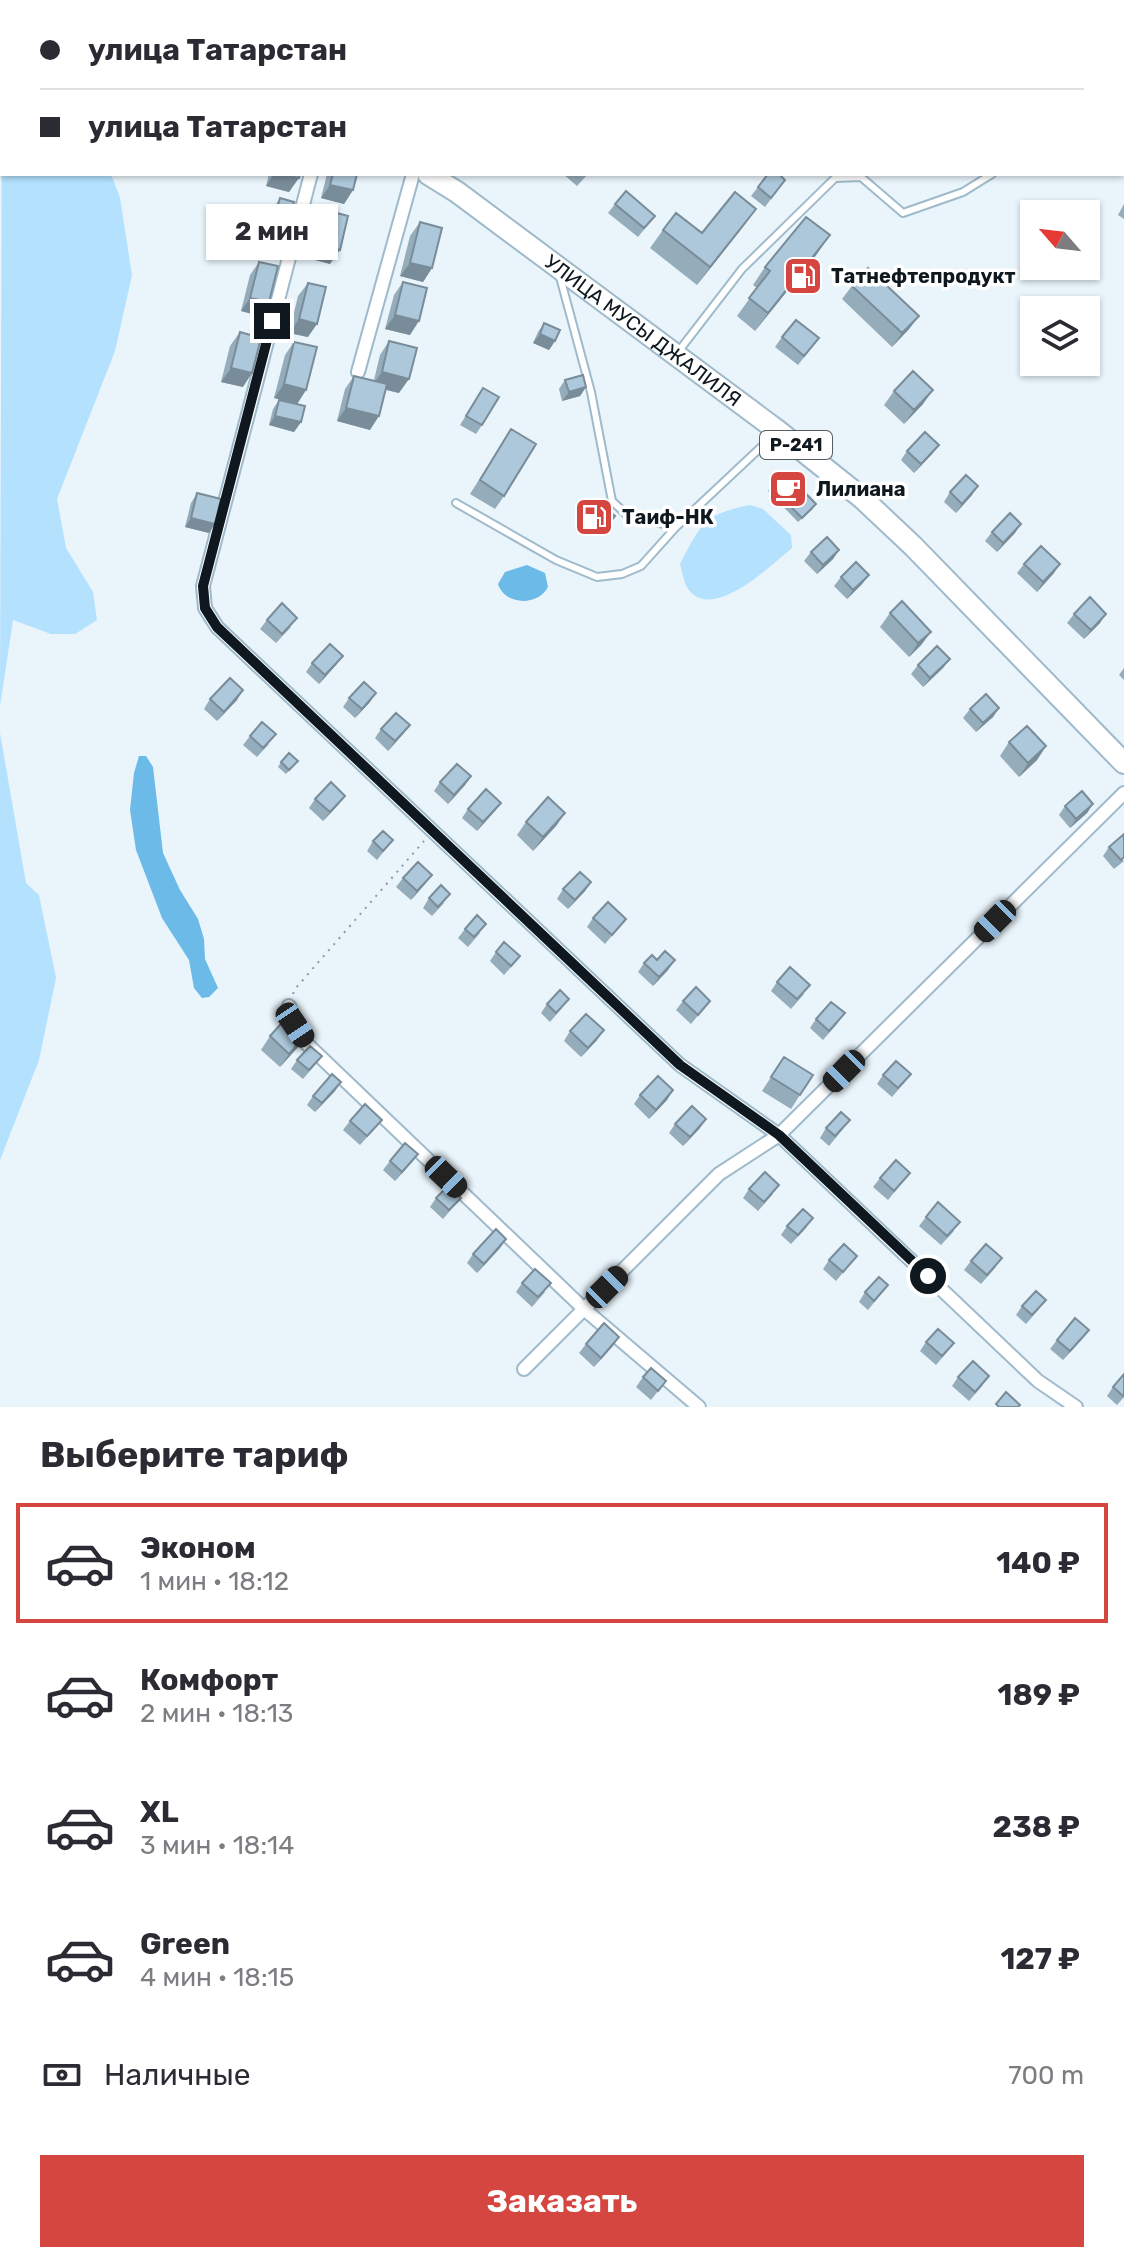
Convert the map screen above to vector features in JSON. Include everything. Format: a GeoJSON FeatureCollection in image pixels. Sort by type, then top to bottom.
{"type":"FeatureCollection","features":[{"type":"Feature","properties":{"kind":"highway","name":"УЛИЦА МУСЫ ДЖАЛИЛЯ"},"geometry":{"type":"LineString","coordinates":[[431,176],[778,431],[862,498],[913,546],[1124,763]]}},
{"type":"Feature","properties":{"kind":"street"},"geometry":{"type":"LineString","coordinates":[[310,176],[203,586],[205,608],[217,627],[680,1065],[779,1135],[1038,1381],[1076,1407]]}},
{"type":"Feature","properties":{"kind":"street"},"geometry":{"type":"LineString","coordinates":[[358,372],[412,176]]}},
{"type":"Feature","properties":{"kind":"street"},"geometry":{"type":"LineString","coordinates":[[524,1369],[719,1174],[779,1135],[1124,793]]}},
{"type":"Feature","properties":{"kind":"street"},"geometry":{"type":"LineString","coordinates":[[289,1006],[295,1025],[308,1045],[584,1309],[699,1407]]}},
{"type":"Feature","properties":{"kind":"lane"},"geometry":{"type":"LineString","coordinates":[[676,355],[742,269],[835,178],[861,177],[903,213],[963,192],[989,176]]}},
{"type":"Feature","properties":{"kind":"lane"},"geometry":{"type":"LineString","coordinates":[[557,266],[591,392],[612,501],[628,516],[676,527]]}},
{"type":"Feature","properties":{"kind":"lane"},"geometry":{"type":"LineString","coordinates":[[456,503],[556,560],[597,577],[622,574],[641,566],[676,527],[778,431]]}},
{"type":"Feature","properties":{"kind":"path"},"geometry":{"type":"LineString","coordinates":[[289,1006],[295,989],[433,831]]}},
{"type":"Feature","properties":{"kind":"shaded area"},"geometry":{"type":"Polygon","coordinates":[[[2,176],[112,176],[120,198],[132,275],[115,351],[57,499],[66,548],[93,592],[97,620],[75,634],[51,634],[13,620],[0,706],[2,176]]]}},
{"type":"Feature","properties":{"kind":"shaded area"},"geometry":{"type":"Polygon","coordinates":[[[750,505],[763,509],[791,535],[792,548],[742,587],[712,599],[699,598],[688,589],[680,564],[687,550],[699,530],[713,517],[750,505]]]}},
{"type":"Feature","properties":{"kind":"shaded area"},"geometry":{"type":"Polygon","coordinates":[[[527,565],[545,573],[548,587],[537,598],[514,600],[498,584],[505,572],[527,565]]]}},
{"type":"Feature","properties":{"kind":"shaded area"},"geometry":{"type":"Polygon","coordinates":[[[0,733],[26,883],[39,895],[56,978],[39,1060],[0,1160],[0,733]]]}},
{"type":"Feature","properties":{"kind":"shaded area"},"geometry":{"type":"Polygon","coordinates":[[[139,756],[146,756],[153,767],[163,853],[198,919],[204,939],[205,959],[218,988],[209,997],[202,998],[194,988],[189,960],[162,918],[136,850],[130,810],[139,756]]]}},
{"type":"Feature","properties":{"kind":"building"},"geometry":{"type":"Polygon","coordinates":[[[332,176],[356,176],[353,190],[330,185],[332,176]]]}},
{"type":"Feature","properties":{"kind":"building"},"geometry":{"type":"Polygon","coordinates":[[[766,176],[781,176],[785,180],[771,198],[758,187],[766,176]]]}},
{"type":"Feature","properties":{"kind":"building"},"geometry":{"type":"Polygon","coordinates":[[[626,191],[655,216],[644,228],[615,204],[626,191]]]}},
{"type":"Feature","properties":{"kind":"building"},"geometry":{"type":"Polygon","coordinates":[[[735,192],[756,209],[710,267],[663,230],[676,213],[702,233],[735,192]]]}},
{"type":"Feature","properties":{"kind":"building"},"geometry":{"type":"Polygon","coordinates":[[[280,198],[294,202],[284,239],[263,234],[268,214],[275,216],[280,198]]]}},
{"type":"Feature","properties":{"kind":"building"},"geometry":{"type":"Polygon","coordinates":[[[326,210],[348,216],[340,250],[317,245],[326,210]]]}},
{"type":"Feature","properties":{"kind":"building"},"geometry":{"type":"Polygon","coordinates":[[[806,217],[830,235],[768,313],[749,298],[770,271],[765,267],[806,217]]]}},
{"type":"Feature","properties":{"kind":"building"},"geometry":{"type":"Polygon","coordinates":[[[420,222],[442,228],[432,268],[410,263],[420,222]]]}},
{"type":"Feature","properties":{"kind":"building"},"geometry":{"type":"Polygon","coordinates":[[[259,262],[278,266],[269,302],[250,298],[259,262]]]}},
{"type":"Feature","properties":{"kind":"building"},"geometry":{"type":"Polygon","coordinates":[[[868,268],[919,316],[902,333],[852,286],[868,268]]]}},
{"type":"Feature","properties":{"kind":"building"},"geometry":{"type":"Polygon","coordinates":[[[403,282],[427,288],[419,321],[395,315],[403,282]]]}},
{"type":"Feature","properties":{"kind":"building"},"geometry":{"type":"Polygon","coordinates":[[[308,283],[326,287],[317,324],[299,319],[308,283]]]}},
{"type":"Feature","properties":{"kind":"building"},"geometry":{"type":"Polygon","coordinates":[[[796,320],[819,338],[804,356],[782,337],[796,320]]]}},
{"type":"Feature","properties":{"kind":"building"},"geometry":{"type":"Polygon","coordinates":[[[544,323],[560,330],[555,341],[540,334],[544,323]]]}},
{"type":"Feature","properties":{"kind":"building"},"geometry":{"type":"Polygon","coordinates":[[[240,332],[261,338],[252,373],[231,368],[240,332]]]}},
{"type":"Feature","properties":{"kind":"building"},"geometry":{"type":"Polygon","coordinates":[[[389,341],[417,348],[409,379],[382,372],[389,341]]]}},
{"type":"Feature","properties":{"kind":"building"},"geometry":{"type":"Polygon","coordinates":[[[294,342],[317,347],[306,390],[284,384],[294,342]]]}},
{"type":"Feature","properties":{"kind":"building"},"geometry":{"type":"Polygon","coordinates":[[[913,371],[933,390],[914,410],[894,391],[913,371]]]}},
{"type":"Feature","properties":{"kind":"building"},"geometry":{"type":"Polygon","coordinates":[[[583,375],[586,387],[569,392],[565,380],[583,375]]]}},
{"type":"Feature","properties":{"kind":"building"},"geometry":{"type":"Polygon","coordinates":[[[354,376],[387,384],[379,416],[346,408],[354,376]]]}},
{"type":"Feature","properties":{"kind":"building"},"geometry":{"type":"Polygon","coordinates":[[[483,388],[499,397],[482,425],[466,416],[483,388]]]}},
{"type":"Feature","properties":{"kind":"building"},"geometry":{"type":"Polygon","coordinates":[[[279,400],[305,406],[301,422],[275,416],[279,400]]]}},
{"type":"Feature","properties":{"kind":"building"},"geometry":{"type":"Polygon","coordinates":[[[511,429],[536,444],[504,496],[480,480],[511,429]]]}},
{"type":"Feature","properties":{"kind":"building"},"geometry":{"type":"Polygon","coordinates":[[[925,432],[939,445],[921,464],[907,451],[925,432]]]}},
{"type":"Feature","properties":{"kind":"building"},"geometry":{"type":"Polygon","coordinates":[[[785,472],[816,504],[802,518],[771,486],[785,472]]]}},
{"type":"Feature","properties":{"kind":"building"},"geometry":{"type":"Polygon","coordinates":[[[966,475],[978,486],[962,504],[950,492],[966,475]]]}},
{"type":"Feature","properties":{"kind":"building"},"geometry":{"type":"Polygon","coordinates":[[[197,493],[221,499],[215,524],[191,518],[197,493]]]}},
{"type":"Feature","properties":{"kind":"building"},"geometry":{"type":"Polygon","coordinates":[[[597,503],[615,516],[607,526],[590,513],[597,503]]]}},
{"type":"Feature","properties":{"kind":"building"},"geometry":{"type":"Polygon","coordinates":[[[1010,513],[1021,524],[1003,543],[992,532],[1010,513]]]}},
{"type":"Feature","properties":{"kind":"building"},"geometry":{"type":"Polygon","coordinates":[[[827,537],[839,550],[823,565],[811,552],[827,537]]]}},
{"type":"Feature","properties":{"kind":"building"},"geometry":{"type":"Polygon","coordinates":[[[1041,546],[1060,564],[1043,582],[1024,564],[1041,546]]]}},
{"type":"Feature","properties":{"kind":"building"},"geometry":{"type":"Polygon","coordinates":[[[856,562],[869,575],[853,590],[841,577],[856,562]]]}},
{"type":"Feature","properties":{"kind":"building"},"geometry":{"type":"Polygon","coordinates":[[[1090,597],[1106,614],[1091,630],[1074,614],[1090,597]]]}},
{"type":"Feature","properties":{"kind":"building"},"geometry":{"type":"Polygon","coordinates":[[[902,601],[931,632],[918,643],[890,613],[902,601]]]}},
{"type":"Feature","properties":{"kind":"building"},"geometry":{"type":"Polygon","coordinates":[[[282,603],[297,618],[282,634],[267,620],[282,603]]]}},
{"type":"Feature","properties":{"kind":"building"},"geometry":{"type":"Polygon","coordinates":[[[330,644],[343,656],[325,675],[312,663],[330,644]]]}},
{"type":"Feature","properties":{"kind":"building"},"geometry":{"type":"Polygon","coordinates":[[[937,646],[950,659],[930,678],[918,665],[937,646]]]}},
{"type":"Feature","properties":{"kind":"building"},"geometry":{"type":"Polygon","coordinates":[[[230,678],[243,690],[224,712],[210,699],[230,678]]]}},
{"type":"Feature","properties":{"kind":"building"},"geometry":{"type":"Polygon","coordinates":[[[364,682],[376,693],[362,709],[349,698],[364,682]]]}},
{"type":"Feature","properties":{"kind":"building"},"geometry":{"type":"Polygon","coordinates":[[[986,694],[999,708],[983,723],[970,709],[986,694]]]}},
{"type":"Feature","properties":{"kind":"building"},"geometry":{"type":"Polygon","coordinates":[[[396,713],[410,725],[395,741],[381,729],[396,713]]]}},
{"type":"Feature","properties":{"kind":"building"},"geometry":{"type":"Polygon","coordinates":[[[262,722],[276,734],[263,748],[250,736],[262,722]]]}},
{"type":"Feature","properties":{"kind":"building"},"geometry":{"type":"Polygon","coordinates":[[[1027,726],[1046,746],[1028,763],[1009,742],[1027,726]]]}},
{"type":"Feature","properties":{"kind":"building"},"geometry":{"type":"Polygon","coordinates":[[[289,753],[298,761],[289,770],[281,762],[289,753]]]}},
{"type":"Feature","properties":{"kind":"building"},"geometry":{"type":"Polygon","coordinates":[[[457,764],[471,776],[454,795],[440,782],[457,764]]]}},
{"type":"Feature","properties":{"kind":"building"},"geometry":{"type":"Polygon","coordinates":[[[331,782],[345,796],[330,812],[315,799],[331,782]]]}},
{"type":"Feature","properties":{"kind":"building"},"geometry":{"type":"Polygon","coordinates":[[[486,789],[501,803],[483,822],[468,809],[486,789]]]}},
{"type":"Feature","properties":{"kind":"building"},"geometry":{"type":"Polygon","coordinates":[[[1082,791],[1093,804],[1076,819],[1065,806],[1082,791]]]}},
{"type":"Feature","properties":{"kind":"building"},"geometry":{"type":"Polygon","coordinates":[[[548,797],[565,813],[543,837],[526,822],[548,797]]]}},
{"type":"Feature","properties":{"kind":"building"},"geometry":{"type":"Polygon","coordinates":[[[383,831],[393,840],[383,851],[373,841],[383,831]]]}},
{"type":"Feature","properties":{"kind":"building"},"geometry":{"type":"Polygon","coordinates":[[[1124,834],[1124,857],[1121,860],[1109,847],[1124,834]]]}},
{"type":"Feature","properties":{"kind":"building"},"geometry":{"type":"Polygon","coordinates":[[[418,862],[432,875],[417,891],[403,878],[418,862]]]}},
{"type":"Feature","properties":{"kind":"building"},"geometry":{"type":"Polygon","coordinates":[[[580,872],[591,882],[575,900],[563,889],[580,872]]]}},
{"type":"Feature","properties":{"kind":"building"},"geometry":{"type":"Polygon","coordinates":[[[441,885],[450,894],[438,907],[429,898],[441,885]]]}},
{"type":"Feature","properties":{"kind":"building"},"geometry":{"type":"Polygon","coordinates":[[[608,902],[626,919],[612,935],[593,918],[608,902]]]}},
{"type":"Feature","properties":{"kind":"building"},"geometry":{"type":"Polygon","coordinates":[[[477,915],[486,924],[474,937],[465,929],[477,915]]]}},
{"type":"Feature","properties":{"kind":"building"},"geometry":{"type":"Polygon","coordinates":[[[504,942],[520,956],[511,966],[496,952],[504,942]]]}},
{"type":"Feature","properties":{"kind":"building"},"geometry":{"type":"Polygon","coordinates":[[[665,951],[675,960],[659,977],[644,963],[652,955],[657,960],[665,951]]]}},
{"type":"Feature","properties":{"kind":"building"},"geometry":{"type":"Polygon","coordinates":[[[790,967],[810,985],[797,999],[777,982],[790,967]]]}},
{"type":"Feature","properties":{"kind":"building"},"geometry":{"type":"Polygon","coordinates":[[[696,987],[710,1001],[698,1015],[683,1001],[696,987]]]}},
{"type":"Feature","properties":{"kind":"building"},"geometry":{"type":"Polygon","coordinates":[[[560,990],[569,999],[556,1013],[547,1004],[560,990]]]}},
{"type":"Feature","properties":{"kind":"building"},"geometry":{"type":"Polygon","coordinates":[[[831,1002],[845,1013],[829,1031],[816,1019],[831,1002]]]}},
{"type":"Feature","properties":{"kind":"building"},"geometry":{"type":"Polygon","coordinates":[[[586,1014],[604,1030],[588,1048],[570,1031],[586,1014]]]}},
{"type":"Feature","properties":{"kind":"building"},"geometry":{"type":"Polygon","coordinates":[[[288,1016],[307,1034],[289,1054],[270,1036],[288,1016]]]}},
{"type":"Feature","properties":{"kind":"building"},"geometry":{"type":"Polygon","coordinates":[[[310,1046],[322,1056],[309,1070],[297,1060],[310,1046]]]}},
{"type":"Feature","properties":{"kind":"building"},"geometry":{"type":"Polygon","coordinates":[[[784,1057],[813,1075],[800,1095],[771,1077],[784,1057]]]}},
{"type":"Feature","properties":{"kind":"building"},"geometry":{"type":"Polygon","coordinates":[[[896,1061],[911,1074],[898,1088],[883,1075],[896,1061]]]}},
{"type":"Feature","properties":{"kind":"building"},"geometry":{"type":"Polygon","coordinates":[[[332,1074],[341,1082],[322,1103],[313,1096],[332,1074]]]}},
{"type":"Feature","properties":{"kind":"building"},"geometry":{"type":"Polygon","coordinates":[[[658,1076],[673,1090],[656,1110],[640,1095],[658,1076]]]}},
{"type":"Feature","properties":{"kind":"building"},"geometry":{"type":"Polygon","coordinates":[[[365,1104],[382,1120],[367,1136],[350,1121],[365,1104]]]}},
{"type":"Feature","properties":{"kind":"building"},"geometry":{"type":"Polygon","coordinates":[[[692,1106],[706,1119],[690,1137],[675,1124],[692,1106]]]}},
{"type":"Feature","properties":{"kind":"building"},"geometry":{"type":"Polygon","coordinates":[[[841,1112],[850,1120],[835,1136],[826,1128],[841,1112]]]}},
{"type":"Feature","properties":{"kind":"building"},"geometry":{"type":"Polygon","coordinates":[[[405,1143],[418,1154],[402,1172],[390,1161],[405,1143]]]}},
{"type":"Feature","properties":{"kind":"building"},"geometry":{"type":"Polygon","coordinates":[[[896,1160],[910,1173],[894,1191],[880,1178],[896,1160]]]}},
{"type":"Feature","properties":{"kind":"building"},"geometry":{"type":"Polygon","coordinates":[[[765,1172],[779,1185],[764,1202],[749,1189],[765,1172]]]}},
{"type":"Feature","properties":{"kind":"building"},"geometry":{"type":"Polygon","coordinates":[[[448,1186],[461,1198],[449,1210],[436,1198],[448,1186]]]}},
{"type":"Feature","properties":{"kind":"building"},"geometry":{"type":"Polygon","coordinates":[[[938,1202],[960,1222],[947,1236],[926,1217],[938,1202]]]}},
{"type":"Feature","properties":{"kind":"building"},"geometry":{"type":"Polygon","coordinates":[[[803,1209],[813,1218],[798,1235],[787,1226],[803,1209]]]}},
{"type":"Feature","properties":{"kind":"building"},"geometry":{"type":"Polygon","coordinates":[[[496,1229],[506,1239],[484,1264],[473,1254],[496,1229]]]}},
{"type":"Feature","properties":{"kind":"building"},"geometry":{"type":"Polygon","coordinates":[[[844,1244],[857,1256],[843,1272],[829,1260],[844,1244]]]}},
{"type":"Feature","properties":{"kind":"building"},"geometry":{"type":"Polygon","coordinates":[[[986,1244],[1002,1258],[987,1275],[971,1261],[986,1244]]]}},
{"type":"Feature","properties":{"kind":"building"},"geometry":{"type":"Polygon","coordinates":[[[535,1269],[551,1283],[538,1297],[522,1283],[535,1269]]]}},
{"type":"Feature","properties":{"kind":"building"},"geometry":{"type":"Polygon","coordinates":[[[879,1277],[888,1285],[874,1301],[865,1292],[879,1277]]]}},
{"type":"Feature","properties":{"kind":"building"},"geometry":{"type":"Polygon","coordinates":[[[1036,1291],[1046,1300],[1032,1315],[1022,1306],[1036,1291]]]}},
{"type":"Feature","properties":{"kind":"building"},"geometry":{"type":"Polygon","coordinates":[[[1075,1318],[1089,1330],[1070,1351],[1057,1340],[1075,1318]]]}},
{"type":"Feature","properties":{"kind":"building"},"geometry":{"type":"Polygon","coordinates":[[[604,1323],[619,1337],[601,1358],[586,1344],[604,1323]]]}},
{"type":"Feature","properties":{"kind":"building"},"geometry":{"type":"Polygon","coordinates":[[[938,1329],[954,1343],[942,1356],[926,1342],[938,1329]]]}},
{"type":"Feature","properties":{"kind":"building"},"geometry":{"type":"Polygon","coordinates":[[[973,1361],[989,1376],[975,1392],[958,1377],[973,1361]]]}},
{"type":"Feature","properties":{"kind":"building"},"geometry":{"type":"Polygon","coordinates":[[[651,1368],[666,1381],[658,1391],[643,1377],[651,1368]]]}},
{"type":"Feature","properties":{"kind":"building"},"geometry":{"type":"Polygon","coordinates":[[[1124,1374],[1124,1395],[1123,1396],[1113,1387],[1124,1374]]]}},
{"type":"Feature","properties":{"kind":"building"},"geometry":{"type":"Polygon","coordinates":[[[1006,1392],[1020,1405],[1018,1407],[999,1407],[996,1404],[1006,1392]]]}},
{"type":"Feature","properties":{"kind":"place","name":"Татнефтепродукт"},"geometry":{"type":"Point","coordinates":[803,276]}},
{"type":"Feature","properties":{"kind":"place","name":"Лилиана"},"geometry":{"type":"Point","coordinates":[788,489]}},
{"type":"Feature","properties":{"kind":"place","name":"Таиф-НК"},"geometry":{"type":"Point","coordinates":[594,517]}},
{"type":"Feature","properties":{"kind":"route"},"geometry":{"type":"LineString","coordinates":[[272,321],[203,586],[205,608],[217,627],[680,1065],[779,1135],[928,1276]]}}]}
